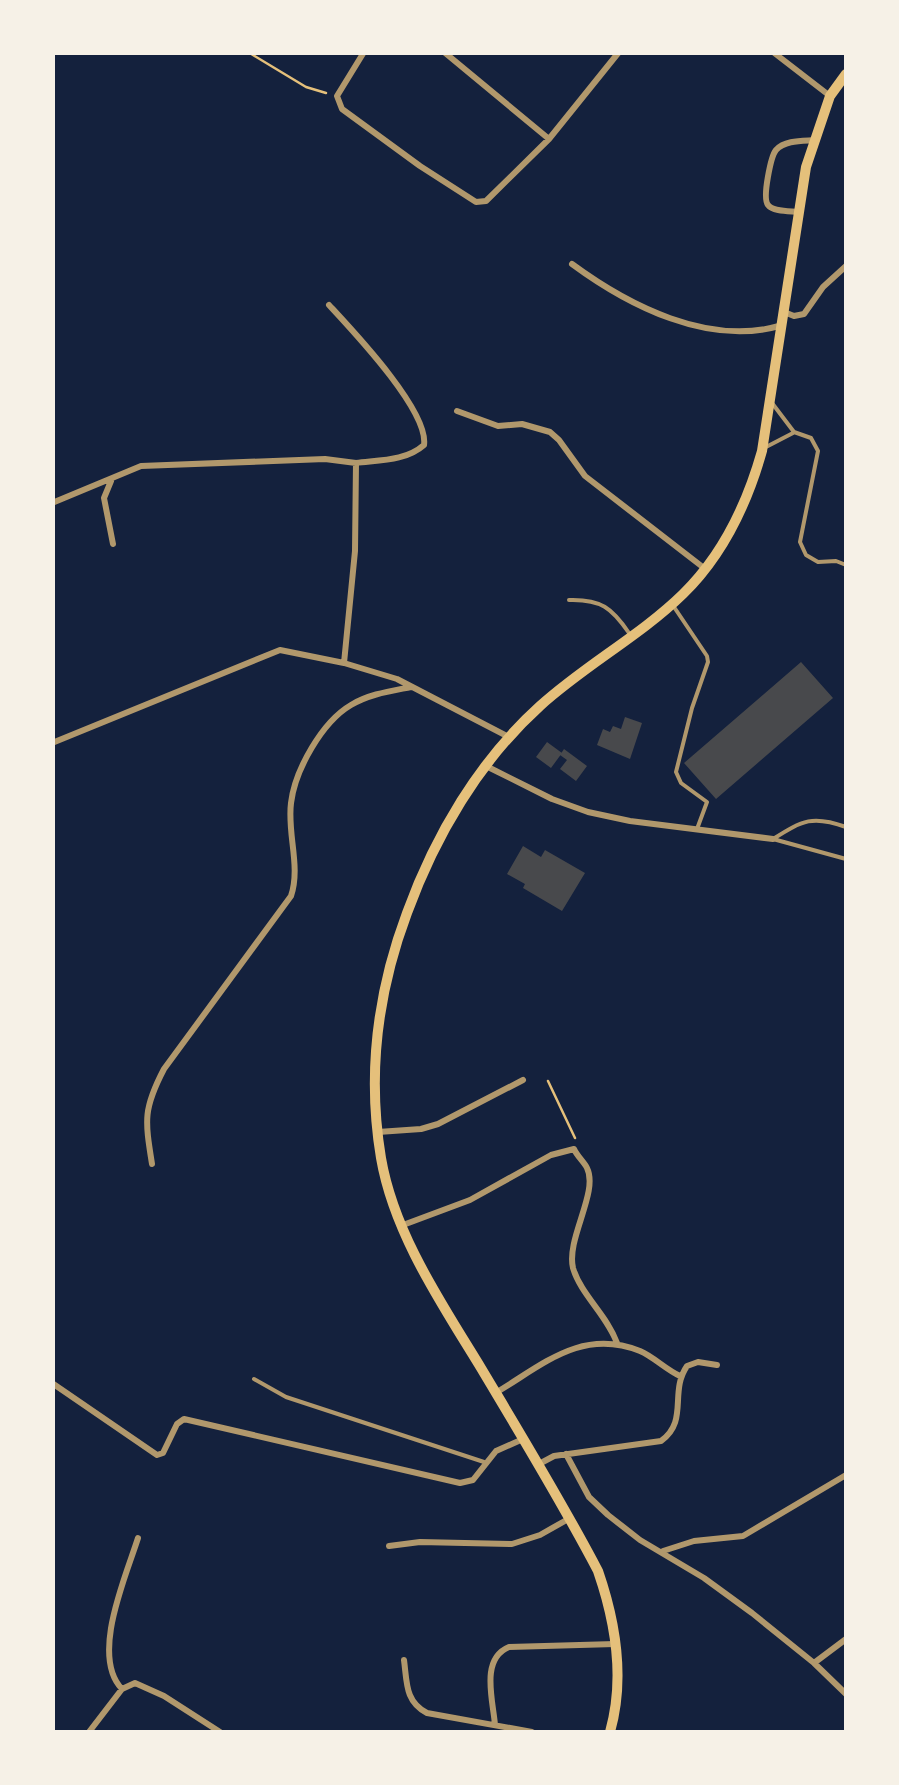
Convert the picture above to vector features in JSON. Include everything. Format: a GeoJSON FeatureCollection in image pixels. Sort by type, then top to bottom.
{"type":"FeatureCollection","features":[{"type":"Feature","properties":{"kind":"main road"},"geometry":{"type":"LineString","coordinates":[[610,1732],[618,1696],[616,1644],[598,1571],[455,1326],[402,1226],[381,1160],[376,1037],[380,1002],[393,950],[414,894],[450,818],[486,766],[551,696],[672,604],[705,569],[751,492],[762,450],[806,168],[830,96],[846,74]]}},
{"type":"Feature","properties":{"kind":"street"},"geometry":{"type":"LineString","coordinates":[[364,52],[336,96],[348,115],[476,202],[486,201],[550,139],[618,52]]}},
{"type":"Feature","properties":{"kind":"street"},"geometry":{"type":"LineString","coordinates":[[444,52],[550,139]]}},
{"type":"Feature","properties":{"kind":"street"},"geometry":{"type":"LineString","coordinates":[[773,52],[830,96]]}},
{"type":"Feature","properties":{"kind":"street"},"geometry":{"type":"LineString","coordinates":[[799,212],[772,208],[766,203],[774,154],[786,143],[815,140]]}},
{"type":"Feature","properties":{"kind":"street"},"geometry":{"type":"LineString","coordinates":[[572,264],[598,283],[700,328],[718,332],[761,331],[779,326]]}},
{"type":"Feature","properties":{"kind":"street"},"geometry":{"type":"LineString","coordinates":[[783,312],[804,314],[822,287],[846,266]]}},
{"type":"Feature","properties":{"kind":"street"},"geometry":{"type":"LineString","coordinates":[[52,502],[141,466],[325,460],[356,464],[401,458],[415,452],[424,444],[424,429],[397,385],[329,306]]}},
{"type":"Feature","properties":{"kind":"street"},"geometry":{"type":"LineString","coordinates":[[457,410],[498,426],[522,424],[550,432],[585,476],[705,569]]}},
{"type":"Feature","properties":{"kind":"street"},"geometry":{"type":"LineString","coordinates":[[344,662],[355,551],[356,464]]}},
{"type":"Feature","properties":{"kind":"street"},"geometry":{"type":"LineString","coordinates":[[111,480],[104,498],[113,544]]}},
{"type":"Feature","properties":{"kind":"street"},"geometry":{"type":"LineString","coordinates":[[52,744],[267,652],[285,650],[398,678],[509,737]]}},
{"type":"Feature","properties":{"kind":"street"},"geometry":{"type":"LineString","coordinates":[[152,1164],[146,1123],[149,1098],[164,1069],[291,896],[296,872],[291,801],[305,764],[342,711],[370,697],[411,687]]}},
{"type":"Feature","properties":{"kind":"street"},"geometry":{"type":"LineString","coordinates":[[486,766],[552,800],[588,812],[773,839]]}},
{"type":"Feature","properties":{"kind":"street"},"geometry":{"type":"LineString","coordinates":[[378,1132],[438,1124],[523,1080]]}},
{"type":"Feature","properties":{"kind":"street"},"geometry":{"type":"LineString","coordinates":[[402,1226],[470,1200],[552,1155],[574,1149],[588,1169],[588,1177],[584,1212],[574,1241],[573,1265],[617,1343]]}},
{"type":"Feature","properties":{"kind":"street"},"geometry":{"type":"LineString","coordinates":[[496,1393],[581,1344],[617,1343],[646,1354],[680,1376]]}},
{"type":"Feature","properties":{"kind":"street"},"geometry":{"type":"LineString","coordinates":[[538,1464],[566,1454],[661,1441],[676,1422],[680,1376],[687,1366],[698,1362],[717,1365]]}},
{"type":"Feature","properties":{"kind":"street"},"geometry":{"type":"LineString","coordinates":[[52,1383],[157,1456],[163,1454],[177,1424],[184,1419],[460,1483],[473,1480],[496,1451],[523,1439]]}},
{"type":"Feature","properties":{"kind":"street"},"geometry":{"type":"LineString","coordinates":[[566,1454],[589,1498],[640,1540],[704,1578],[814,1663],[846,1694]]}},
{"type":"Feature","properties":{"kind":"street"},"geometry":{"type":"LineString","coordinates":[[662,1552],[694,1541],[743,1536],[846,1476]]}},
{"type":"Feature","properties":{"kind":"street"},"geometry":{"type":"LineString","coordinates":[[389,1546],[420,1542],[512,1544],[540,1535],[570,1518]]}},
{"type":"Feature","properties":{"kind":"street"},"geometry":{"type":"LineString","coordinates":[[122,1689],[112,1677],[108,1656],[118,1604],[138,1538]]}},
{"type":"Feature","properties":{"kind":"street"},"geometry":{"type":"LineString","coordinates":[[814,1663],[846,1639]]}},
{"type":"Feature","properties":{"kind":"street"},"geometry":{"type":"LineString","coordinates":[[495,1726],[491,1673],[492,1662],[500,1650],[616,1644]]}},
{"type":"Feature","properties":{"kind":"street"},"geometry":{"type":"LineString","coordinates":[[404,1660],[408,1693],[418,1708],[427,1713],[532,1732]]}},
{"type":"Feature","properties":{"kind":"street"},"geometry":{"type":"LineString","coordinates":[[89,1732],[122,1689],[135,1684],[143,1684],[220,1732]]}},
{"type":"Feature","properties":{"kind":"lane"},"geometry":{"type":"LineString","coordinates":[[768,400],[794,432],[811,438],[818,451],[801,549],[818,562],[846,565]]}},
{"type":"Feature","properties":{"kind":"lane"},"geometry":{"type":"LineString","coordinates":[[762,450],[794,432]]}},
{"type":"Feature","properties":{"kind":"lane"},"geometry":{"type":"LineString","coordinates":[[569,600],[604,603],[613,609],[631,635]]}},
{"type":"Feature","properties":{"kind":"lane"},"geometry":{"type":"LineString","coordinates":[[672,604],[707,656],[676,772],[681,783],[707,802],[697,829]]}},
{"type":"Feature","properties":{"kind":"lane"},"geometry":{"type":"LineString","coordinates":[[773,839],[814,820],[846,827]]}},
{"type":"Feature","properties":{"kind":"lane"},"geometry":{"type":"LineString","coordinates":[[773,839],[846,859]]}},
{"type":"Feature","properties":{"kind":"lane"},"geometry":{"type":"LineString","coordinates":[[254,1379],[286,1397],[485,1462]]}},
{"type":"Feature","properties":{"kind":"path"},"geometry":{"type":"LineString","coordinates":[[248,52],[306,88],[336,96]]}},
{"type":"Feature","properties":{"kind":"path"},"geometry":{"type":"LineString","coordinates":[[548,1081],[571,1125],[574,1149]]}},
{"type":"Feature","properties":{"kind":"path"},"geometry":{"type":"LineString","coordinates":[[846,1163],[846,1190]]}},
{"type":"Feature","properties":{"kind":"building"},"geometry":{"type":"Polygon","coordinates":[[[801,662],[833,698],[716,799],[684,763],[801,662]]]}},
{"type":"Feature","properties":{"kind":"building"},"geometry":{"type":"Polygon","coordinates":[[[625,717],[642,723],[630,759],[597,745],[603,729],[621,729],[625,717]]]}},
{"type":"Feature","properties":{"kind":"building"},"geometry":{"type":"Polygon","coordinates":[[[547,742],[562,753],[551,768],[536,757],[547,742]]]}},
{"type":"Feature","properties":{"kind":"building"},"geometry":{"type":"Polygon","coordinates":[[[564,749],[587,766],[576,781],[560,769],[567,760],[560,755],[564,749]]]}},
{"type":"Feature","properties":{"kind":"building"},"geometry":{"type":"Polygon","coordinates":[[[523,846],[541,857],[545,850],[585,873],[562,911],[507,874],[523,846]]]}}]}
